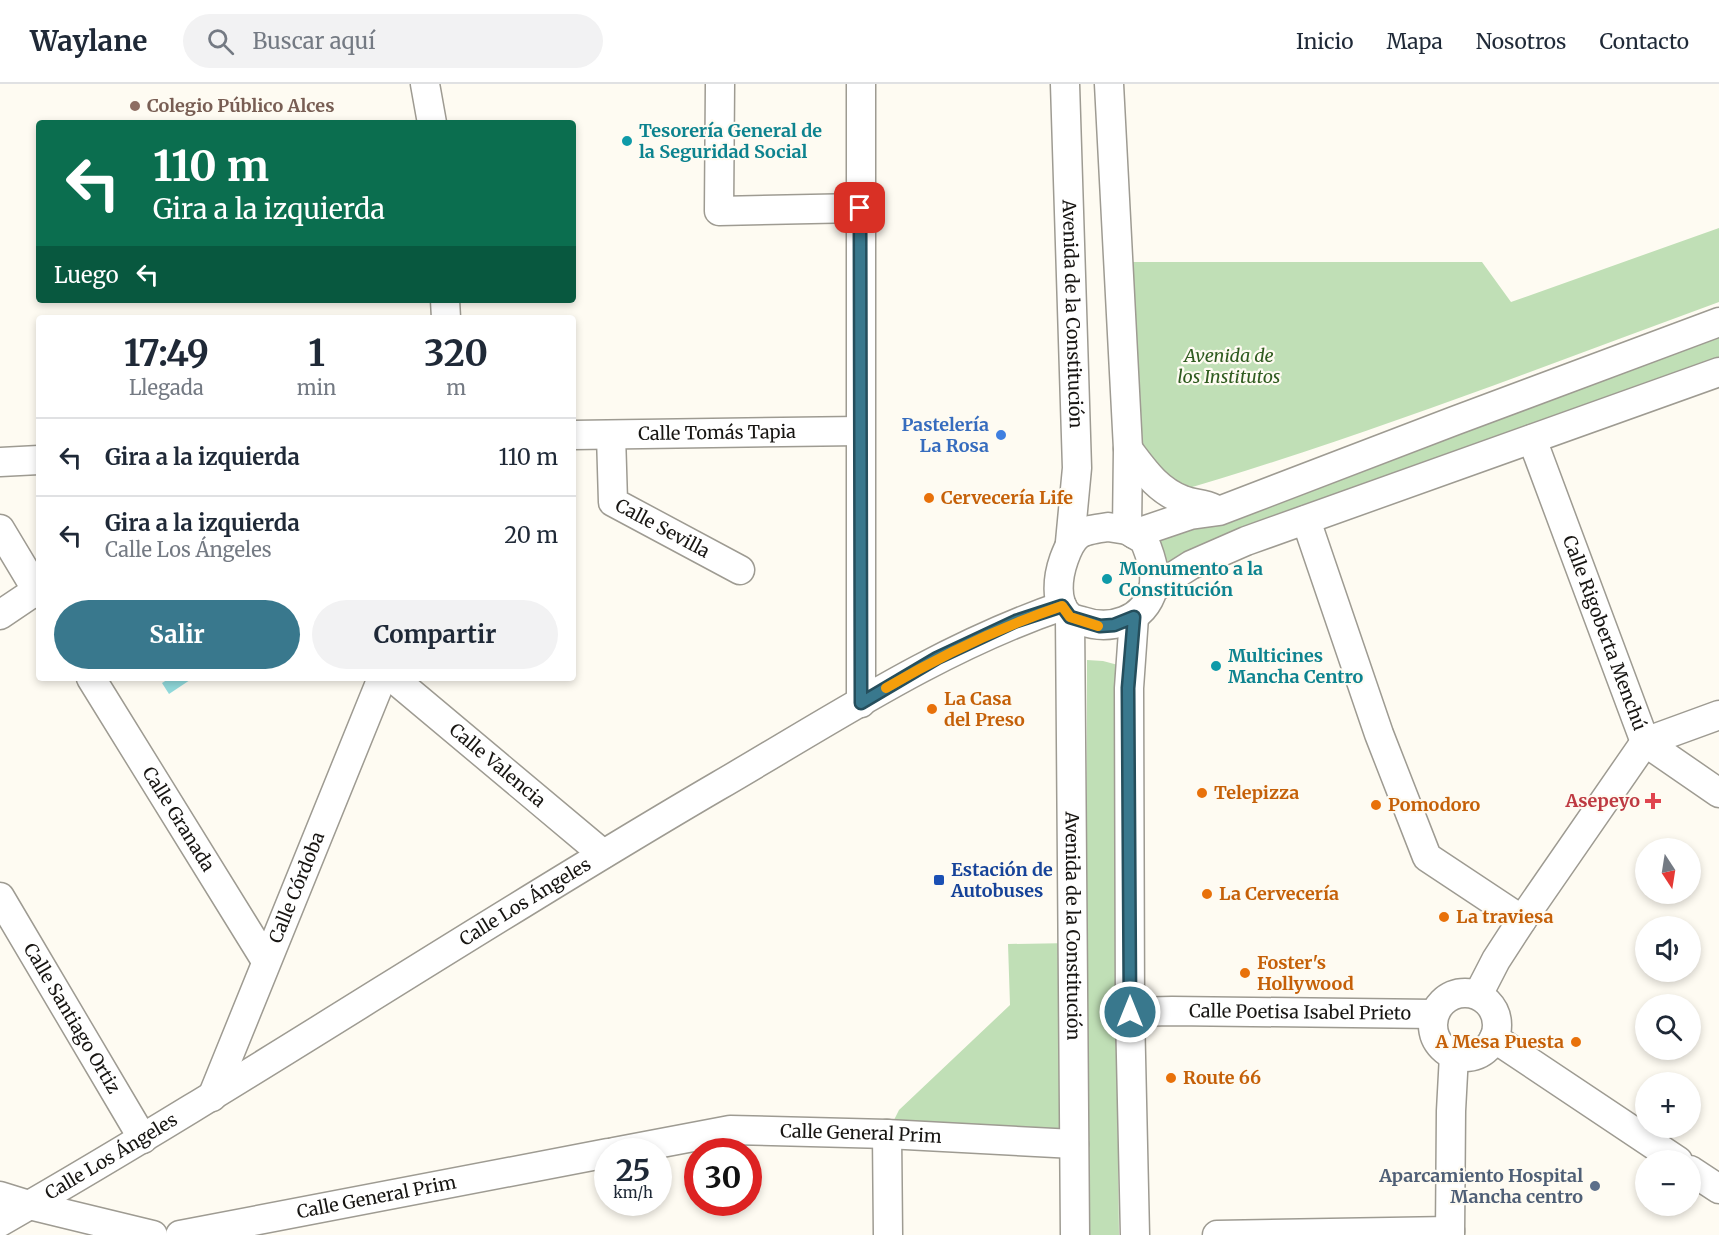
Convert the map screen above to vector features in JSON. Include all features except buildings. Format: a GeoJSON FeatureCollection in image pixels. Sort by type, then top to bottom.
{"type":"FeatureCollection","features":[{"type":"Feature","properties":{"kind":"street"},"geometry":{"type":"LineString","coordinates":[[425,84],[431,120]]}},
{"type":"Feature","properties":{"kind":"street"},"geometry":{"type":"LineString","coordinates":[[720,84],[719,211],[860,208]]}},
{"type":"Feature","properties":{"kind":"street"},"geometry":{"type":"LineString","coordinates":[[861,84],[861,703]]}},
{"type":"Feature","properties":{"kind":"street","name":"Avenida de la Constitución"},"geometry":{"type":"LineString","coordinates":[[1065,84],[1077,468],[1070,542]]}},
{"type":"Feature","properties":{"kind":"street"},"geometry":{"type":"LineString","coordinates":[[1109,84],[1131,532]]}},
{"type":"Feature","properties":{"kind":"street"},"geometry":{"type":"LineString","coordinates":[[1131,532],[1190,515],[1220,511],[1719,322]]}},
{"type":"Feature","properties":{"kind":"street"},"geometry":{"type":"LineString","coordinates":[[1134,1235],[1128,688],[1134,617],[1153,589],[1191,565],[1246,540],[1719,372]]}},
{"type":"Feature","properties":{"kind":"street","name":"Calle Tomás Tapia"},"geometry":{"type":"LineString","coordinates":[[576,435],[860,431]]}},
{"type":"Feature","properties":{"kind":"street","name":"Calle Sevilla"},"geometry":{"type":"LineString","coordinates":[[611,435],[613,502],[740,570]]}},
{"type":"Feature","properties":{"kind":"street","name":"Calle Rigoberta Menchú"},"geometry":{"type":"LineString","coordinates":[[1532,439],[1645,742],[1719,794]]}},
{"type":"Feature","properties":{"kind":"street"},"geometry":{"type":"LineString","coordinates":[[1128,448],[1152,480],[1169,494],[1186,502],[1203,503],[1220,511]]}},
{"type":"Feature","properties":{"kind":"street"},"geometry":{"type":"LineString","coordinates":[[0,462],[36,460]]}},
{"type":"Feature","properties":{"kind":"street"},"geometry":{"type":"LineString","coordinates":[[1306,520],[1379,734],[1427,856],[1522,920]]}},
{"type":"Feature","properties":{"kind":"street"},"geometry":{"type":"LineString","coordinates":[[1134,617],[1114,625],[1100,626],[1066,611],[1059,586],[1059,573],[1070,542],[1078,535],[1090,530],[1108,527],[1131,532],[1144,540],[1153,567],[1153,589]]}},
{"type":"Feature","properties":{"kind":"street"},"geometry":{"type":"LineString","coordinates":[[0,529],[36,589]]}},
{"type":"Feature","properties":{"kind":"street"},"geometry":{"type":"LineString","coordinates":[[0,615],[36,593]]}},
{"type":"Feature","properties":{"kind":"street","name":"Avenida de la Constitución"},"geometry":{"type":"LineString","coordinates":[[1066,611],[1075,1235]]}},
{"type":"Feature","properties":{"kind":"street","name":"Calle Los Ángeles"},"geometry":{"type":"LineString","coordinates":[[0,1222],[212,1097],[603,854],[937,658],[1016,621],[1066,611]]}},
{"type":"Feature","properties":{"kind":"street","name":"Calle Granada"},"geometry":{"type":"LineString","coordinates":[[93,681],[266,961]]}},
{"type":"Feature","properties":{"kind":"street","name":"Calle Córdoba"},"geometry":{"type":"LineString","coordinates":[[212,1097],[381,681]]}},
{"type":"Feature","properties":{"kind":"street","name":"Calle Valencia"},"geometry":{"type":"LineString","coordinates":[[397,681],[603,854]]}},
{"type":"Feature","properties":{"kind":"street"},"geometry":{"type":"LineString","coordinates":[[1478,995],[1496,960],[1522,920],[1645,742],[1719,715]]}},
{"type":"Feature","properties":{"kind":"street","name":"Calle Santiago Ortiz"},"geometry":{"type":"LineString","coordinates":[[0,897],[143,1139]]}},
{"type":"Feature","properties":{"kind":"street"},"geometry":{"type":"LineString","coordinates":[[1465,992],[1478,995],[1488,1002],[1495,1013],[1497,1026],[1494,1038],[1482,1052],[1463,1057],[1446,1052],[1435,1039],[1432,1022],[1434,1014],[1441,1002],[1452,995],[1465,992]]}},
{"type":"Feature","properties":{"kind":"street","name":"Calle Poetisa Isabel Prieto"},"geometry":{"type":"LineString","coordinates":[[1130,1012],[1434,1014]]}},
{"type":"Feature","properties":{"kind":"street"},"geometry":{"type":"LineString","coordinates":[[1494,1038],[1662,1150]]}},
{"type":"Feature","properties":{"kind":"street"},"geometry":{"type":"LineString","coordinates":[[1217,1235],[1450,1233],[1454,1055]]}},
{"type":"Feature","properties":{"kind":"street","name":"Calle General Prim"},"geometry":{"type":"LineString","coordinates":[[672,1141],[730,1130],[887,1134],[1074,1144]]}},
{"type":"Feature","properties":{"kind":"street"},"geometry":{"type":"LineString","coordinates":[[887,1134],[888,1235]]}},
{"type":"Feature","properties":{"kind":"street","name":"Calle General Prim"},"geometry":{"type":"LineString","coordinates":[[180,1235],[594,1156]]}},
{"type":"Feature","properties":{"kind":"street"},"geometry":{"type":"LineString","coordinates":[[1701,1177],[1719,1189]]}},
{"type":"Feature","properties":{"kind":"street"},"geometry":{"type":"LineString","coordinates":[[0,1196],[153,1235]]}},
{"type":"Feature","properties":{"kind":"green space","name":"Avenida de los Institutos"},"geometry":{"type":"Polygon","coordinates":[[[1719,228],[1719,302],[1377,427],[1169,494],[1128,449],[1119,262],[1482,262],[1511,302],[1719,228]]]}},
{"type":"Feature","properties":{"kind":"green space"},"geometry":{"type":"Polygon","coordinates":[[[1719,322],[1719,372],[1153,589],[1144,540],[1719,322]]]}},
{"type":"Feature","properties":{"kind":"green space"},"geometry":{"type":"Polygon","coordinates":[[[1087,660],[1118,665],[1115,888],[1119,1235],[1087,1235],[1087,660]]]}},
{"type":"Feature","properties":{"kind":"green space"},"geometry":{"type":"Polygon","coordinates":[[[1072,943],[1074,1144],[887,1134],[899,1110],[1010,1005],[1008,944],[1072,943]]]}},
{"type":"Feature","properties":{"kind":"water"},"geometry":{"type":"Polygon","coordinates":[[[165,681],[188,681],[169,694],[162,683],[165,681]]]}},
{"type":"Feature","properties":{"kind":"slow traffic"},"geometry":{"type":"LineString","coordinates":[[886,688],[937,658],[1016,621],[1062,606],[1070,617],[1098,626]]}},
{"type":"Feature","properties":{"kind":"place","name":"Colegio Público Alces"},"geometry":{"type":"Point","coordinates":[135,106]}},
{"type":"Feature","properties":{"kind":"place","name":"Tesorería General de la Seguridad Social"},"geometry":{"type":"Point","coordinates":[627,141]}},
{"type":"Feature","properties":{"kind":"place","name":"Pastelería La Rosa"},"geometry":{"type":"Point","coordinates":[1001,435]}},
{"type":"Feature","properties":{"kind":"place","name":"Cervecería Life"},"geometry":{"type":"Point","coordinates":[929,498]}},
{"type":"Feature","properties":{"kind":"place","name":"Monumento a la Constitución"},"geometry":{"type":"Point","coordinates":[1107,579]}},
{"type":"Feature","properties":{"kind":"place","name":"Multicines Mancha Centro"},"geometry":{"type":"Point","coordinates":[1216,666]}},
{"type":"Feature","properties":{"kind":"place","name":"La Casa del Preso"},"geometry":{"type":"Point","coordinates":[932,709]}},
{"type":"Feature","properties":{"kind":"place","name":"Telepizza"},"geometry":{"type":"Point","coordinates":[1202,793]}},
{"type":"Feature","properties":{"kind":"place","name":"Asepeyo"},"geometry":{"type":"Point","coordinates":[1653,801]}},
{"type":"Feature","properties":{"kind":"place","name":"Pomodoro"},"geometry":{"type":"Point","coordinates":[1376,805]}},
{"type":"Feature","properties":{"kind":"place","name":"Estación de Autobuses"},"geometry":{"type":"Point","coordinates":[939,880]}},
{"type":"Feature","properties":{"kind":"place","name":"La Cervecería"},"geometry":{"type":"Point","coordinates":[1207,894]}},
{"type":"Feature","properties":{"kind":"place","name":"La traviesa"},"geometry":{"type":"Point","coordinates":[1444,917]}},
{"type":"Feature","properties":{"kind":"place","name":"Foster's Hollywood"},"geometry":{"type":"Point","coordinates":[1245,973]}},
{"type":"Feature","properties":{"kind":"place","name":"A Mesa Puesta"},"geometry":{"type":"Point","coordinates":[1576,1042]}},
{"type":"Feature","properties":{"kind":"place","name":"Route 66"},"geometry":{"type":"Point","coordinates":[1171,1078]}},
{"type":"Feature","properties":{"kind":"place","name":"Aparcamiento Hospital Mancha centro"},"geometry":{"type":"Point","coordinates":[1595,1186]}},
{"type":"Feature","properties":{"kind":"route"},"geometry":{"type":"LineString","coordinates":[[860,208],[861,703],[937,658],[1016,621],[1062,606],[1070,617],[1100,626],[1114,625],[1134,617],[1128,688],[1130,1012]]}}]}
